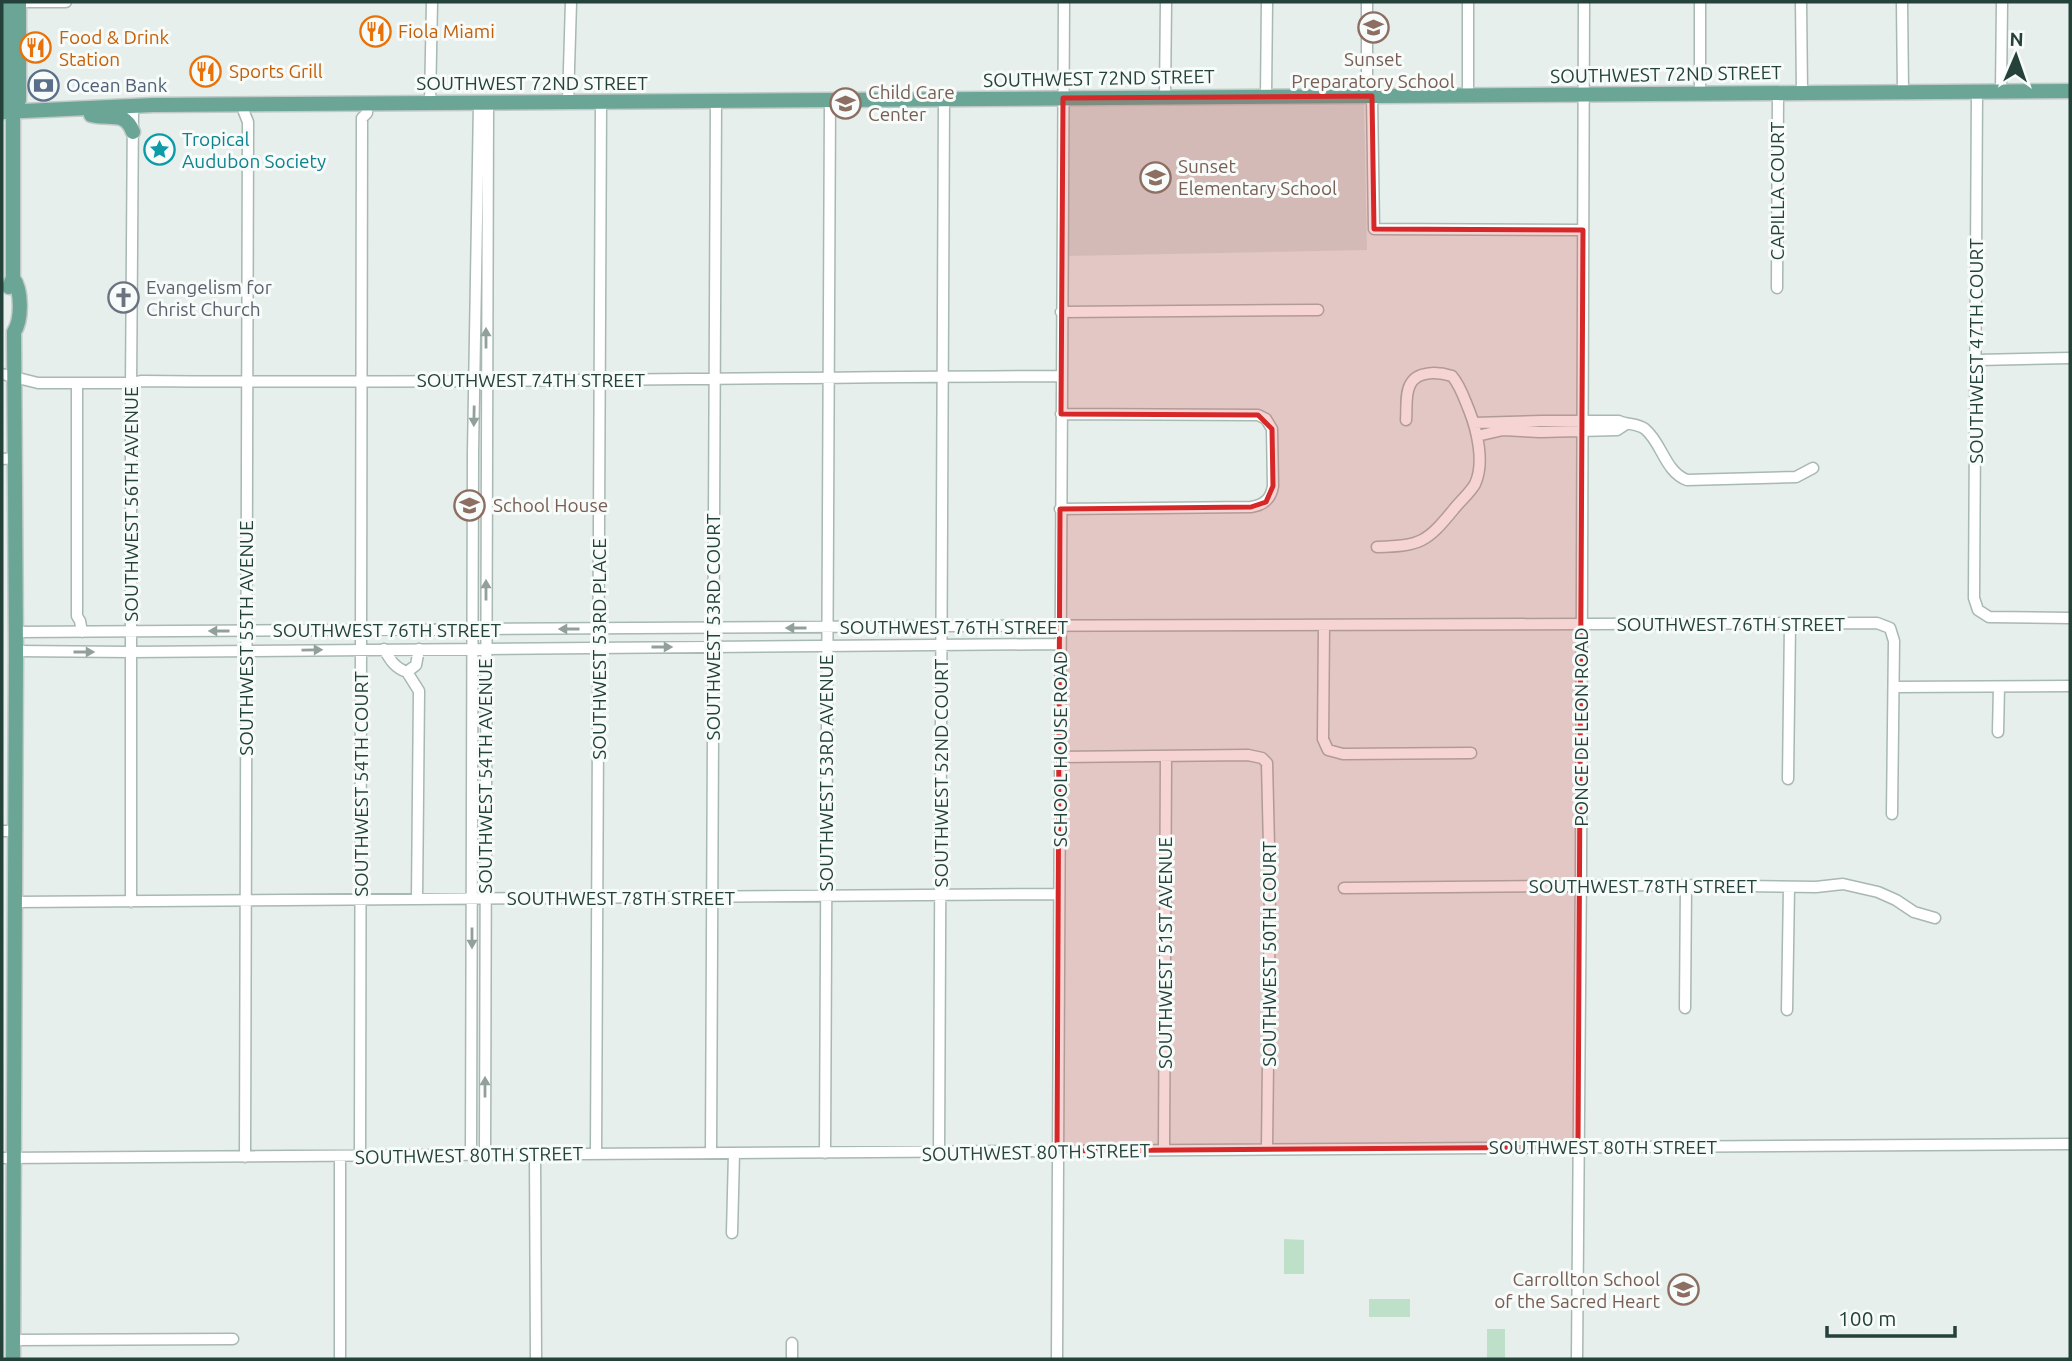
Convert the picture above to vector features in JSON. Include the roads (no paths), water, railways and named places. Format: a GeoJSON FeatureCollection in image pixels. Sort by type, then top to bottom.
{"type":"FeatureCollection","features":[{"type":"Feature","properties":{"kind":"main road"},"geometry":{"type":"LineString","coordinates":[[7,2],[8,241],[13,278],[9,285],[9,325],[15,332],[8,375],[16,632],[8,831],[15,902],[7,1317],[13,1340],[13,1359]]}},
{"type":"Feature","properties":{"kind":"main road"},"geometry":{"type":"LineString","coordinates":[[7,112],[19,100],[19,2]]}},
{"type":"Feature","properties":{"kind":"main road","name":"SOUTHWEST 72ND STREET"},"geometry":{"type":"LineString","coordinates":[[7,112],[133,106],[248,105],[362,109],[430,103],[2070,91]]}},
{"type":"Feature","properties":{"kind":"main road"},"geometry":{"type":"LineString","coordinates":[[77,109],[95,117],[125,119],[133,132]]}},
{"type":"Feature","properties":{"kind":"street"},"geometry":{"type":"LineString","coordinates":[[7,2],[66,2]]}},
{"type":"Feature","properties":{"kind":"street"},"geometry":{"type":"LineString","coordinates":[[430,103],[432,2]]}},
{"type":"Feature","properties":{"kind":"street"},"geometry":{"type":"LineString","coordinates":[[568,102],[571,2]]}},
{"type":"Feature","properties":{"kind":"street","name":"SCHOOL HOUSE ROAD"},"geometry":{"type":"LineString","coordinates":[[1057,1359],[1064,2]]}},
{"type":"Feature","properties":{"kind":"street"},"geometry":{"type":"LineString","coordinates":[[1165,97],[1166,2]]}},
{"type":"Feature","properties":{"kind":"street"},"geometry":{"type":"LineString","coordinates":[[1266,96],[1267,2]]}},
{"type":"Feature","properties":{"kind":"street"},"geometry":{"type":"LineString","coordinates":[[1367,2],[1374,229],[1583,230]]}},
{"type":"Feature","properties":{"kind":"street"},"geometry":{"type":"LineString","coordinates":[[1468,2],[1468,95]]}},
{"type":"Feature","properties":{"kind":"street","name":"PONCE DE LEON ROAD"},"geometry":{"type":"LineString","coordinates":[[1577,1359],[1584,2]]}},
{"type":"Feature","properties":{"kind":"street"},"geometry":{"type":"LineString","coordinates":[[1700,2],[1700,93]]}},
{"type":"Feature","properties":{"kind":"street"},"geometry":{"type":"LineString","coordinates":[[1801,2],[1802,92]]}},
{"type":"Feature","properties":{"kind":"street"},"geometry":{"type":"LineString","coordinates":[[1902,2],[1903,92]]}},
{"type":"Feature","properties":{"kind":"street"},"geometry":{"type":"LineString","coordinates":[[2001,91],[2002,2]]}},
{"type":"Feature","properties":{"kind":"street","name":"SOUTHWEST 47TH COURT"},"geometry":{"type":"LineString","coordinates":[[1977,92],[1974,595],[1978,610],[1993,618],[2070,618]]}},
{"type":"Feature","properties":{"kind":"street","name":"CAPILLA COURT"},"geometry":{"type":"LineString","coordinates":[[1777,288],[1778,93]]}},
{"type":"Feature","properties":{"kind":"street","name":"SOUTHWEST 52ND COURT"},"geometry":{"type":"LineString","coordinates":[[939,1153],[944,99]]}},
{"type":"Feature","properties":{"kind":"street","name":"SOUTHWEST 53RD AVENUE"},"geometry":{"type":"LineString","coordinates":[[825,1153],[830,100]]}},
{"type":"Feature","properties":{"kind":"street","name":"SOUTHWEST 53RD COURT"},"geometry":{"type":"LineString","coordinates":[[710,1153],[716,101]]}},
{"type":"Feature","properties":{"kind":"street","name":"SOUTHWEST 53RD PLACE"},"geometry":{"type":"LineString","coordinates":[[596,1154],[601,102]]}},
{"type":"Feature","properties":{"kind":"street","name":"SOUTHWEST 54TH AVENUE"},"geometry":{"type":"LineString","coordinates":[[471,1155],[473,630],[480,380],[483,103]]}},
{"type":"Feature","properties":{"kind":"street","name":"SOUTHWEST 55TH AVENUE"},"geometry":{"type":"LineString","coordinates":[[245,1157],[247,120],[253,112],[248,105]]}},
{"type":"Feature","properties":{"kind":"street","name":"SOUTHWEST 56TH AVENUE"},"geometry":{"type":"LineString","coordinates":[[131,902],[131,652],[136,382],[133,106]]}},
{"type":"Feature","properties":{"kind":"street","name":"SOUTHWEST 54TH COURT"},"geometry":{"type":"LineString","coordinates":[[360,1156],[362,109]]}},
{"type":"Feature","properties":{"kind":"street"},"geometry":{"type":"LineString","coordinates":[[1061,312],[1318,310]]}},
{"type":"Feature","properties":{"kind":"street"},"geometry":{"type":"LineString","coordinates":[[1977,360],[2070,358]]}},
{"type":"Feature","properties":{"kind":"street"},"geometry":{"type":"LineString","coordinates":[[1377,547],[1405,546],[1422,540],[1440,528],[1473,487],[1478,476],[1474,423],[1454,377],[1430,373],[1411,382],[1406,420]]}},
{"type":"Feature","properties":{"kind":"street","name":"SOUTHWEST 74TH STREET"},"geometry":{"type":"LineString","coordinates":[[8,375],[37,383],[1061,376]]}},
{"type":"Feature","properties":{"kind":"street","name":"SOUTHWEST 54TH AVENUE"},"geometry":{"type":"LineString","coordinates":[[480,380],[486,630],[485,1155]]}},
{"type":"Feature","properties":{"kind":"street"},"geometry":{"type":"LineString","coordinates":[[77,383],[77,616],[82,632]]}},
{"type":"Feature","properties":{"kind":"street"},"geometry":{"type":"LineString","coordinates":[[1060,509],[1245,508],[1266,502],[1273,486],[1272,429],[1262,416],[1242,413],[1061,414]]}},
{"type":"Feature","properties":{"kind":"street"},"geometry":{"type":"LineString","coordinates":[[1474,423],[1581,426],[1619,421],[1638,426],[1646,430],[1674,472],[1687,480],[1796,477],[1813,468]]}},
{"type":"Feature","properties":{"kind":"street"},"geometry":{"type":"LineString","coordinates":[[1476,436],[1509,426]]}},
{"type":"Feature","properties":{"kind":"street"},"geometry":{"type":"LineString","coordinates":[[68,632],[68,622],[77,616]]}},
{"type":"Feature","properties":{"kind":"street"},"geometry":{"type":"LineString","coordinates":[[1788,779],[1790,623]]}},
{"type":"Feature","properties":{"kind":"street","name":"SOUTHWEST 76TH STREET"},"geometry":{"type":"LineString","coordinates":[[16,632],[1877,623],[1890,628],[1894,640],[1894,687]]}},
{"type":"Feature","properties":{"kind":"street"},"geometry":{"type":"LineString","coordinates":[[1324,625],[1323,739],[1328,750],[1343,754],[1471,753]]}},
{"type":"Feature","properties":{"kind":"street","name":"SOUTHWEST 76TH STREET"},"geometry":{"type":"LineString","coordinates":[[16,651],[1060,644]]}},
{"type":"Feature","properties":{"kind":"street"},"geometry":{"type":"LineString","coordinates":[[384,649],[391,662],[407,673],[419,691],[417,899]]}},
{"type":"Feature","properties":{"kind":"street"},"geometry":{"type":"LineString","coordinates":[[407,673],[416,665],[419,649]]}},
{"type":"Feature","properties":{"kind":"street"},"geometry":{"type":"LineString","coordinates":[[1892,814],[1894,687],[2070,686]]}},
{"type":"Feature","properties":{"kind":"street"},"geometry":{"type":"LineString","coordinates":[[1998,687],[1998,732]]}},
{"type":"Feature","properties":{"kind":"street"},"geometry":{"type":"LineString","coordinates":[[1059,757],[1166,756]]}},
{"type":"Feature","properties":{"kind":"street","name":"SOUTHWEST 50TH COURT"},"geometry":{"type":"LineString","coordinates":[[1166,756],[1258,756],[1265,760],[1269,771],[1268,1149]]}},
{"type":"Feature","properties":{"kind":"street","name":"SOUTHWEST 51ST AVENUE"},"geometry":{"type":"LineString","coordinates":[[1164,1150],[1166,756]]}},
{"type":"Feature","properties":{"kind":"street","name":"SOUTHWEST 78TH STREET"},"geometry":{"type":"LineString","coordinates":[[1343,888],[1686,885],[1816,887],[1837,884],[1860,887],[1888,896],[1914,912],[1935,918]]}},
{"type":"Feature","properties":{"kind":"street"},"geometry":{"type":"LineString","coordinates":[[1685,1008],[1686,885]]}},
{"type":"Feature","properties":{"kind":"street"},"geometry":{"type":"LineString","coordinates":[[1787,1010],[1788,887]]}},
{"type":"Feature","properties":{"kind":"street","name":"SOUTHWEST 78TH STREET"},"geometry":{"type":"LineString","coordinates":[[15,902],[1059,894]]}},
{"type":"Feature","properties":{"kind":"street","name":"SOUTHWEST 80TH STREET"},"geometry":{"type":"LineString","coordinates":[[8,1158],[2070,1144]]}},
{"type":"Feature","properties":{"kind":"street"},"geometry":{"type":"LineString","coordinates":[[733,1233],[734,1153]]}},
{"type":"Feature","properties":{"kind":"street"},"geometry":{"type":"LineString","coordinates":[[535,1155],[536,1359]]}},
{"type":"Feature","properties":{"kind":"street"},"geometry":{"type":"LineString","coordinates":[[340,1156],[340,1359]]}},
{"type":"Feature","properties":{"kind":"street"},"geometry":{"type":"LineString","coordinates":[[13,1340],[233,1339]]}},
{"type":"Feature","properties":{"kind":"street"},"geometry":{"type":"LineString","coordinates":[[792,1343],[792,1359]]}},
{"type":"Feature","properties":{"kind":"place","name":"Sunset Preparatory School"},"geometry":{"type":"Point","coordinates":[1373,28]}},
{"type":"Feature","properties":{"kind":"place","name":"Fiola Miami"},"geometry":{"type":"Point","coordinates":[375,31]}},
{"type":"Feature","properties":{"kind":"place","name":"Food & Drink Station"},"geometry":{"type":"Point","coordinates":[36,48]}},
{"type":"Feature","properties":{"kind":"place","name":"Sports Grill"},"geometry":{"type":"Point","coordinates":[206,71]}},
{"type":"Feature","properties":{"kind":"place","name":"Ocean Bank"},"geometry":{"type":"Point","coordinates":[43,85]}},
{"type":"Feature","properties":{"kind":"place","name":"Child Care Center"},"geometry":{"type":"Point","coordinates":[845,103]}},
{"type":"Feature","properties":{"kind":"place","name":"Tropical Audubon Society"},"geometry":{"type":"Point","coordinates":[159,150]}},
{"type":"Feature","properties":{"kind":"place","name":"Sunset Elementary School"},"geometry":{"type":"Point","coordinates":[1155,177]}},
{"type":"Feature","properties":{"kind":"place","name":"Evangelism for Christ Church"},"geometry":{"type":"Point","coordinates":[123,298]}},
{"type":"Feature","properties":{"kind":"place","name":"School House"},"geometry":{"type":"Point","coordinates":[470,505]}},
{"type":"Feature","properties":{"kind":"place","name":"Carrollton School of the Sacred Heart"},"geometry":{"type":"Point","coordinates":[1683,1290]}}]}
